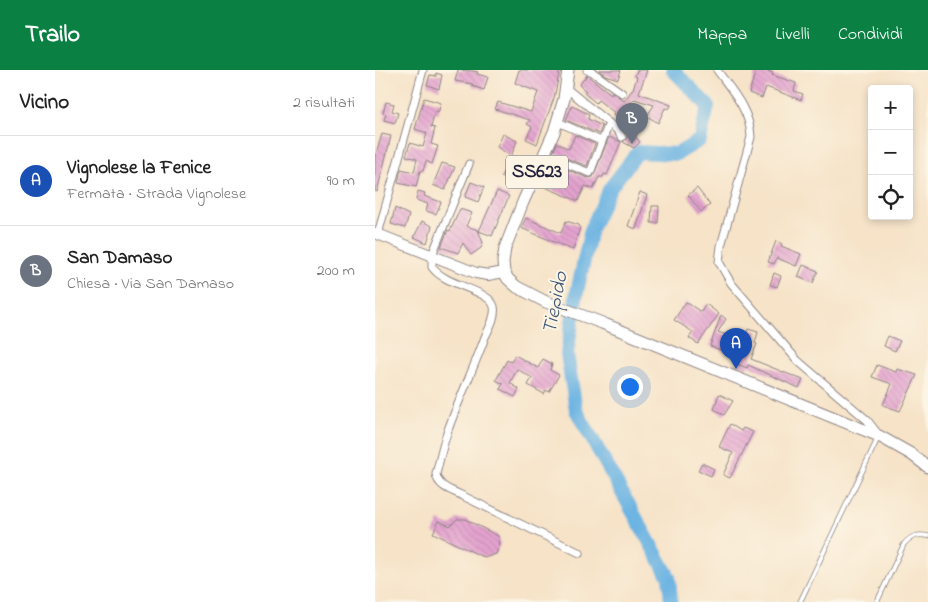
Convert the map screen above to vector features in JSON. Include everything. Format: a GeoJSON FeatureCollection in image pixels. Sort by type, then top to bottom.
{"type":"FeatureCollection","features":[{"type":"Feature","properties":{"kind":"main road","name":"SS623"},"geometry":{"type":"LineString","coordinates":[[504,272],[503,258],[508,238],[558,122],[568,70]]}},
{"type":"Feature","properties":{"kind":"main road"},"geometry":{"type":"LineString","coordinates":[[504,272],[508,279],[517,287],[546,302],[879,436],[911,454],[928,467]]}},
{"type":"Feature","properties":{"kind":"street"},"geometry":{"type":"LineString","coordinates":[[423,70],[376,234],[480,274],[488,275],[504,272]]}},
{"type":"Feature","properties":{"kind":"street"},"geometry":{"type":"LineString","coordinates":[[587,70],[622,93]]}},
{"type":"Feature","properties":{"kind":"street"},"geometry":{"type":"LineString","coordinates":[[717,70],[743,108],[750,127],[751,137],[721,246],[719,262],[731,283],[798,361],[867,420],[879,436]]}},
{"type":"Feature","properties":{"kind":"street"},"geometry":{"type":"LineString","coordinates":[[566,88],[616,129],[622,137]]}},
{"type":"Feature","properties":{"kind":"street"},"geometry":{"type":"LineString","coordinates":[[558,122],[601,141]]}},
{"type":"Feature","properties":{"kind":"street"},"geometry":{"type":"LineString","coordinates":[[544,155],[590,173],[609,123]]}},
{"type":"Feature","properties":{"kind":"street"},"geometry":{"type":"LineString","coordinates":[[469,164],[433,255],[432,267],[435,272],[493,303],[494,309],[487,333],[448,430],[436,474],[437,481],[454,492],[580,553]]}},
{"type":"Feature","properties":{"kind":"lane"},"geometry":{"type":"LineString","coordinates":[[800,602],[879,436]]}},
{"type":"Feature","properties":{"kind":"lane"},"geometry":{"type":"LineString","coordinates":[[877,602],[904,544],[909,538],[917,535],[928,536]]}},
{"type":"Feature","properties":{"kind":"building"},"geometry":{"type":"Polygon","coordinates":[[[458,70],[478,72],[477,74],[488,77],[484,90],[472,86],[473,84],[455,81],[458,70]]]}},
{"type":"Feature","properties":{"kind":"building"},"geometry":{"type":"Polygon","coordinates":[[[519,70],[560,70],[554,98],[537,144],[526,139],[532,127],[527,124],[530,120],[495,109],[498,102],[531,112],[538,92],[515,83],[519,70]]]}},
{"type":"Feature","properties":{"kind":"building"},"geometry":{"type":"Polygon","coordinates":[[[599,70],[621,70],[618,79],[605,75],[599,70]]]}},
{"type":"Feature","properties":{"kind":"building"},"geometry":{"type":"Polygon","coordinates":[[[637,70],[647,70],[639,93],[671,105],[669,109],[665,108],[658,123],[647,116],[654,105],[634,99],[627,107],[641,121],[631,131],[613,115],[615,113],[598,100],[596,103],[584,93],[586,91],[579,85],[587,75],[611,94],[612,92],[624,101],[633,89],[637,70]]]}},
{"type":"Feature","properties":{"kind":"building"},"geometry":{"type":"Polygon","coordinates":[[[756,70],[765,70],[773,73],[772,75],[796,83],[794,91],[803,94],[801,100],[766,87],[762,98],[749,93],[756,70]]]}},
{"type":"Feature","properties":{"kind":"building"},"geometry":{"type":"Polygon","coordinates":[[[436,73],[442,75],[439,89],[427,85],[430,75],[436,76],[436,73]]]}},
{"type":"Feature","properties":{"kind":"building"},"geometry":{"type":"Polygon","coordinates":[[[424,98],[441,103],[438,113],[435,112],[431,127],[435,128],[431,144],[438,146],[432,164],[426,161],[423,171],[420,171],[416,187],[398,183],[401,169],[414,172],[417,159],[406,156],[410,143],[423,147],[427,133],[415,129],[424,98]]]}},
{"type":"Feature","properties":{"kind":"building"},"geometry":{"type":"Polygon","coordinates":[[[386,102],[394,104],[392,111],[398,113],[395,123],[384,120],[386,114],[383,113],[386,102]]]}},
{"type":"Feature","properties":{"kind":"building"},"geometry":{"type":"Polygon","coordinates":[[[572,106],[589,114],[588,119],[602,126],[599,134],[566,120],[572,106]]]}},
{"type":"Feature","properties":{"kind":"building"},"geometry":{"type":"Polygon","coordinates":[[[631,132],[640,142],[634,148],[623,142],[631,132]]]}},
{"type":"Feature","properties":{"kind":"building"},"geometry":{"type":"Polygon","coordinates":[[[382,134],[391,136],[377,192],[375,191],[375,157],[382,134]]]}},
{"type":"Feature","properties":{"kind":"building"},"geometry":{"type":"Polygon","coordinates":[[[503,134],[517,141],[511,156],[497,147],[503,134]]]}},
{"type":"Feature","properties":{"kind":"building"},"geometry":{"type":"Polygon","coordinates":[[[575,135],[595,144],[587,166],[553,153],[557,143],[569,149],[575,135]]]}},
{"type":"Feature","properties":{"kind":"building"},"geometry":{"type":"Polygon","coordinates":[[[609,137],[621,142],[607,175],[604,174],[603,177],[599,177],[593,189],[585,186],[578,201],[540,185],[550,163],[588,178],[593,177],[609,137]]]}},
{"type":"Feature","properties":{"kind":"building"},"geometry":{"type":"Polygon","coordinates":[[[442,163],[455,167],[445,190],[433,185],[442,163]]]}},
{"type":"Feature","properties":{"kind":"building"},"geometry":{"type":"Polygon","coordinates":[[[512,167],[525,172],[518,184],[501,177],[504,171],[507,173],[508,170],[511,171],[512,167]]]}},
{"type":"Feature","properties":{"kind":"building"},"geometry":{"type":"Polygon","coordinates":[[[471,182],[484,187],[478,202],[465,197],[471,182]]]}},
{"type":"Feature","properties":{"kind":"building"},"geometry":{"type":"Polygon","coordinates":[[[697,188],[710,205],[701,212],[688,195],[697,188]]]}},
{"type":"Feature","properties":{"kind":"building"},"geometry":{"type":"Polygon","coordinates":[[[418,191],[425,193],[424,196],[441,202],[436,214],[426,211],[428,204],[416,200],[418,191]]]}},
{"type":"Feature","properties":{"kind":"building"},"geometry":{"type":"Polygon","coordinates":[[[497,191],[509,196],[492,236],[479,231],[497,191]]]}},
{"type":"Feature","properties":{"kind":"building"},"geometry":{"type":"Polygon","coordinates":[[[640,192],[647,195],[636,229],[628,226],[640,192]]]}},
{"type":"Feature","properties":{"kind":"building"},"geometry":{"type":"Polygon","coordinates":[[[652,206],[659,206],[658,223],[651,223],[652,206]]]}},
{"type":"Feature","properties":{"kind":"building"},"geometry":{"type":"Polygon","coordinates":[[[395,208],[409,215],[405,228],[391,224],[395,208]]]}},
{"type":"Feature","properties":{"kind":"building"},"geometry":{"type":"Polygon","coordinates":[[[460,209],[472,213],[466,226],[478,230],[483,243],[481,248],[471,255],[463,243],[458,253],[441,247],[460,209]]]}},
{"type":"Feature","properties":{"kind":"building"},"geometry":{"type":"Polygon","coordinates":[[[526,218],[561,233],[566,221],[579,225],[573,250],[521,228],[526,218]]]}},
{"type":"Feature","properties":{"kind":"building"},"geometry":{"type":"Polygon","coordinates":[[[422,221],[432,226],[427,243],[414,237],[422,221]]]}},
{"type":"Feature","properties":{"kind":"building"},"geometry":{"type":"Polygon","coordinates":[[[776,241],[782,244],[781,246],[801,254],[796,266],[777,258],[774,264],[768,262],[776,241]]]}},
{"type":"Feature","properties":{"kind":"building"},"geometry":{"type":"Polygon","coordinates":[[[803,265],[818,271],[813,283],[798,277],[803,265]]]}},
{"type":"Feature","properties":{"kind":"building"},"geometry":{"type":"Polygon","coordinates":[[[774,273],[781,276],[777,287],[770,285],[774,273]]]}},
{"type":"Feature","properties":{"kind":"building"},"geometry":{"type":"Polygon","coordinates":[[[686,302],[701,312],[706,304],[719,314],[698,344],[689,338],[693,332],[674,320],[686,302]]]}},
{"type":"Feature","properties":{"kind":"building"},"geometry":{"type":"Polygon","coordinates":[[[721,315],[726,319],[718,332],[744,341],[748,329],[758,332],[755,343],[757,344],[751,359],[803,380],[799,388],[748,365],[747,368],[737,364],[739,357],[710,346],[721,315]]]}},
{"type":"Feature","properties":{"kind":"building"},"geometry":{"type":"Polygon","coordinates":[[[888,336],[900,341],[895,351],[884,346],[888,336]]]}},
{"type":"Feature","properties":{"kind":"building"},"geometry":{"type":"Polygon","coordinates":[[[515,355],[538,368],[543,359],[552,364],[550,370],[559,375],[549,392],[546,390],[544,394],[528,385],[532,378],[517,369],[510,383],[519,389],[515,397],[500,389],[503,384],[496,380],[507,360],[511,362],[515,355]]]}},
{"type":"Feature","properties":{"kind":"building"},"geometry":{"type":"Polygon","coordinates":[[[877,365],[896,372],[897,369],[917,375],[900,411],[883,405],[892,384],[872,377],[877,365]]]}},
{"type":"Feature","properties":{"kind":"building"},"geometry":{"type":"Polygon","coordinates":[[[719,394],[733,401],[724,415],[714,409],[719,394]]]}},
{"type":"Feature","properties":{"kind":"building"},"geometry":{"type":"Polygon","coordinates":[[[730,424],[741,431],[743,428],[753,432],[730,478],[723,475],[733,453],[719,447],[730,424]]]}},
{"type":"Feature","properties":{"kind":"building"},"geometry":{"type":"Polygon","coordinates":[[[702,463],[714,469],[711,476],[698,470],[702,463]]]}},
{"type":"Feature","properties":{"kind":"building"},"geometry":{"type":"Polygon","coordinates":[[[457,519],[465,519],[498,536],[500,544],[496,554],[487,557],[481,556],[433,533],[439,521],[450,526],[457,519]]]}},
{"type":"Feature","properties":{"kind":"waterway","name":"Tiepido"},"geometry":{"type":"LineString","coordinates":[[671,602],[669,577],[576,410],[567,354],[577,292],[591,229],[610,188],[638,152],[677,154],[700,140],[708,106],[673,70]]}},
{"type":"Feature","properties":{"kind":"place","name":"San Damaso"},"geometry":{"type":"Point","coordinates":[632,144]}},
{"type":"Feature","properties":{"kind":"place","name":"Vignolese la Fenice"},"geometry":{"type":"Point","coordinates":[736,369]}}]}
